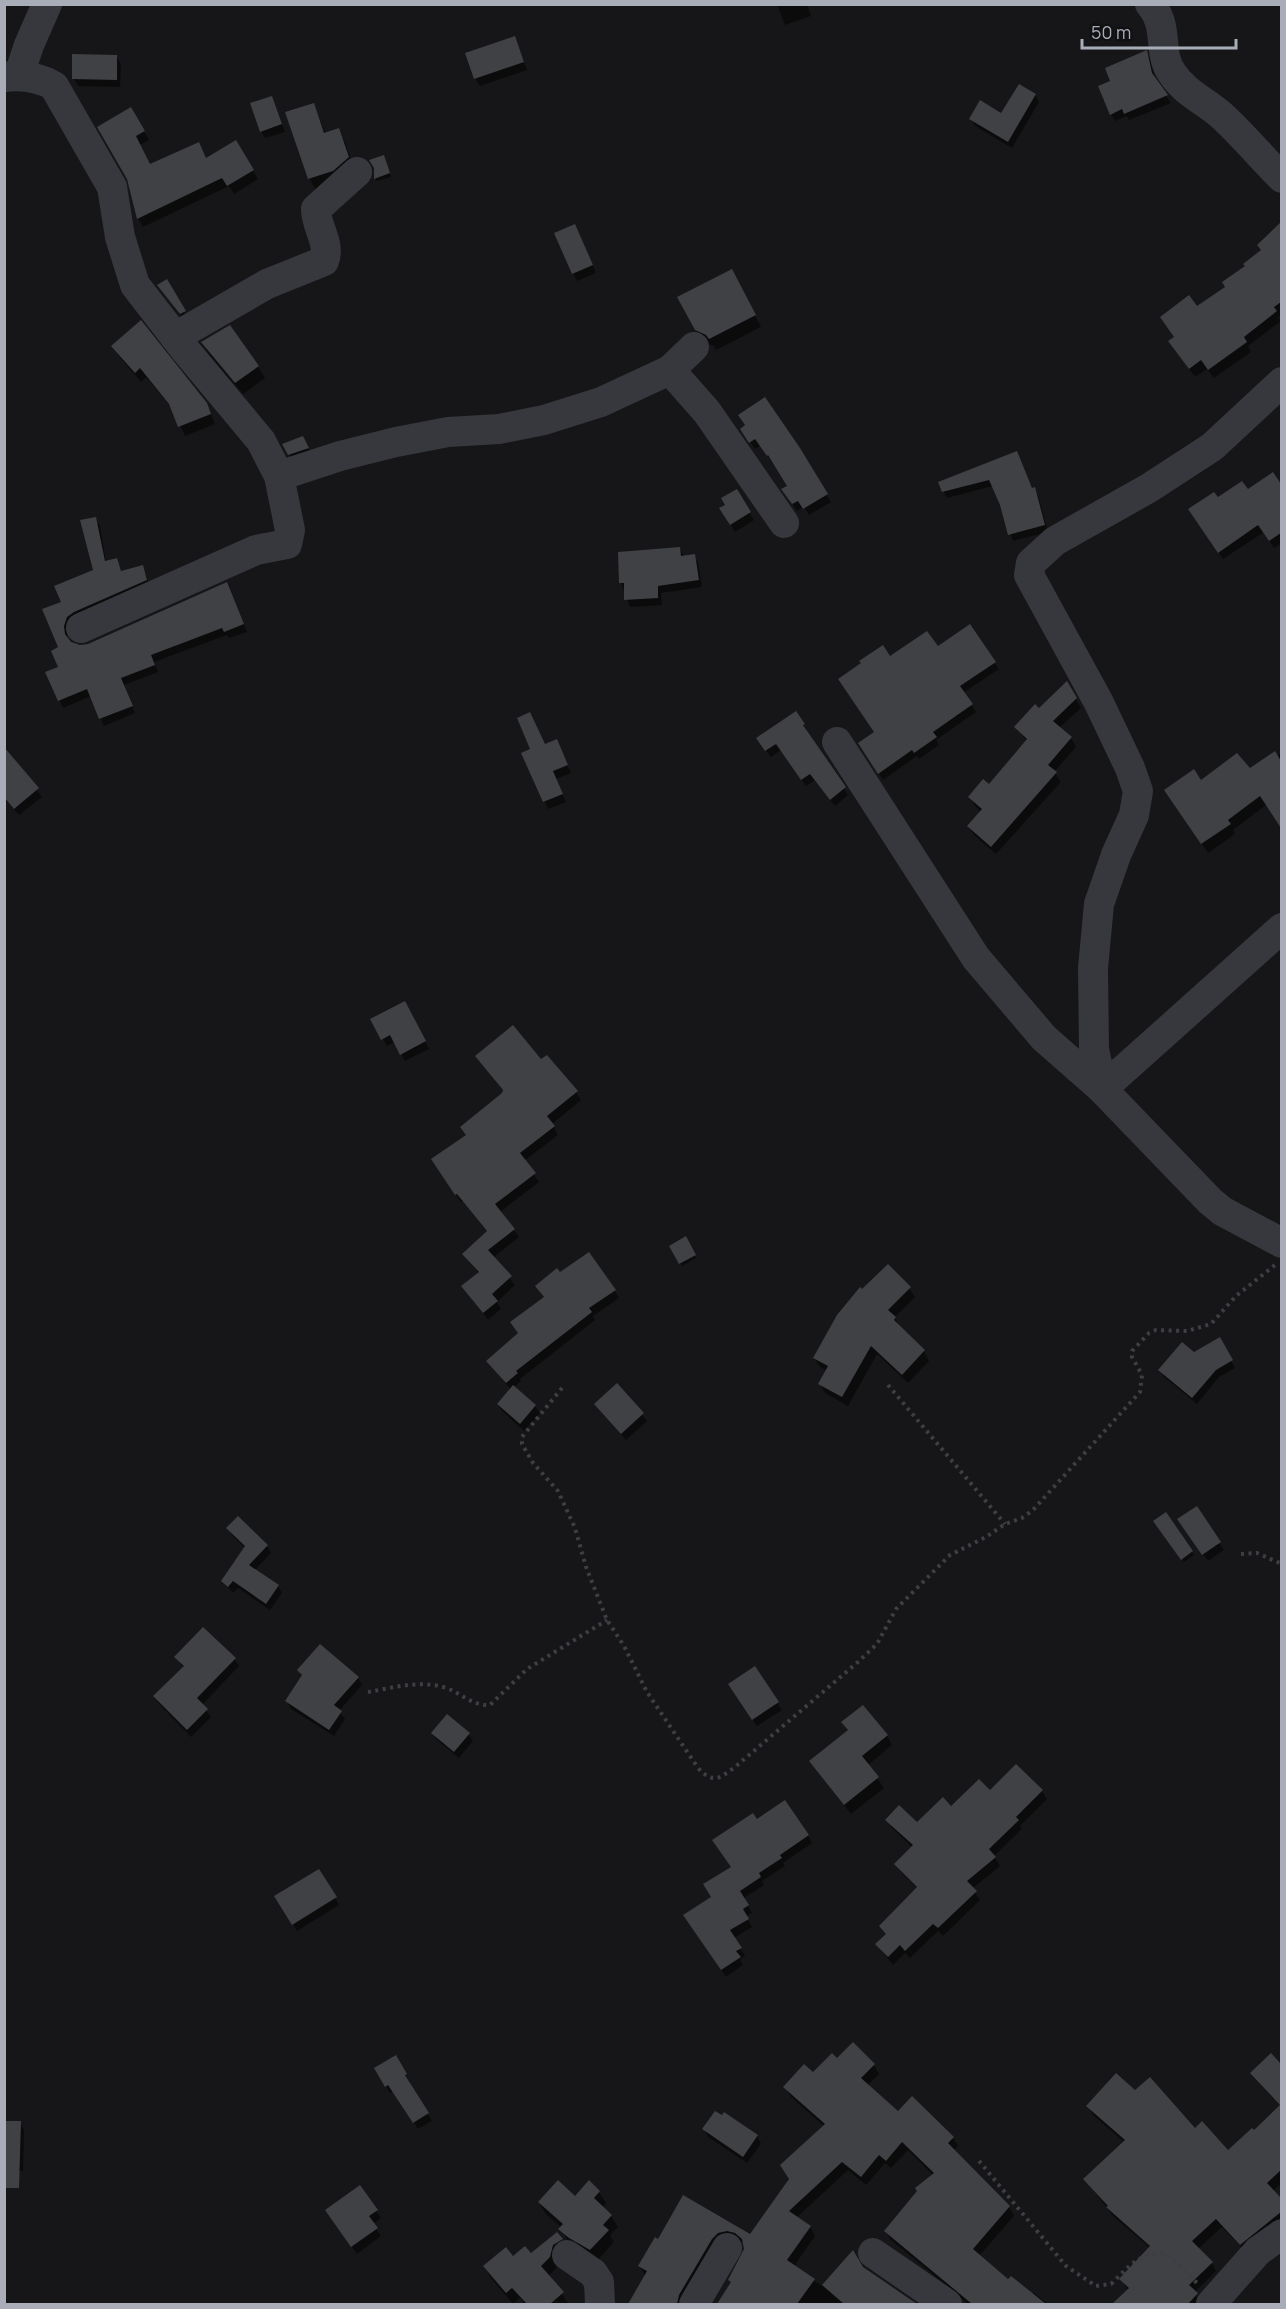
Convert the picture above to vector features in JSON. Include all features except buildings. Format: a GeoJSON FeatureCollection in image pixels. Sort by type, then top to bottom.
{"type":"FeatureCollection","features":[{"type":"Feature","properties":{"kind":"street"},"geometry":{"type":"LineString","coordinates":[[46,4],[29,45],[12,76],[46,82],[54,86],[112,187],[120,237],[135,285],[261,441],[279,476],[290,530],[287,544],[256,550],[81,628]]}},
{"type":"Feature","properties":{"kind":"street"},"geometry":{"type":"LineString","coordinates":[[1150,4],[1163,28],[1164,52],[1171,73],[1186,89],[1222,116],[1281,178]]}},
{"type":"Feature","properties":{"kind":"street"},"geometry":{"type":"LineString","coordinates":[[175,337],[267,284],[324,261],[326,246],[316,218],[316,209],[357,172]]}},
{"type":"Feature","properties":{"kind":"street"},"geometry":{"type":"LineString","coordinates":[[279,476],[340,456],[396,442],[448,432],[499,429],[544,420],[601,402],[670,370],[694,347]]}},
{"type":"Feature","properties":{"kind":"street"},"geometry":{"type":"LineString","coordinates":[[670,370],[706,412],[784,523]]}},
{"type":"Feature","properties":{"kind":"street"},"geometry":{"type":"LineString","coordinates":[[1102,1089],[1094,1049],[1093,968],[1099,904],[1116,855],[1134,815],[1138,791],[1130,768],[1098,701],[1029,574],[1031,563],[1055,541],[1149,488],[1212,447],[1281,382]]}},
{"type":"Feature","properties":{"kind":"street"},"geometry":{"type":"LineString","coordinates":[[837,742],[976,958],[1044,1038],[1102,1089],[1210,1201],[1281,1243]]}},
{"type":"Feature","properties":{"kind":"street"},"geometry":{"type":"LineString","coordinates":[[1102,1089],[1281,928]]}},
{"type":"Feature","properties":{"kind":"street"},"geometry":{"type":"LineString","coordinates":[[1213,2302],[1258,2251],[1281,2234]]}},
{"type":"Feature","properties":{"kind":"street"},"geometry":{"type":"LineString","coordinates":[[694,2304],[728,2248]]}},
{"type":"Feature","properties":{"kind":"street"},"geometry":{"type":"LineString","coordinates":[[873,2253],[947,2304]]}},
{"type":"Feature","properties":{"kind":"street"},"geometry":{"type":"LineString","coordinates":[[567,2255],[593,2273],[599,2282],[600,2304]]}},
{"type":"Feature","properties":{"kind":"path"},"geometry":{"type":"LineString","coordinates":[[562,1388],[522,1437],[522,1444],[533,1463],[558,1491],[575,1528],[586,1568],[607,1620],[624,1646],[647,1692],[698,1768],[706,1777],[721,1777],[877,1644],[896,1609],[950,1556],[1033,1510],[1140,1392],[1142,1375],[1132,1357],[1132,1352],[1149,1333],[1156,1330],[1187,1331],[1211,1324],[1236,1296],[1281,1260]]}},
{"type":"Feature","properties":{"kind":"path"},"geometry":{"type":"LineString","coordinates":[[888,1385],[1005,1524]]}},
{"type":"Feature","properties":{"kind":"path"},"geometry":{"type":"LineString","coordinates":[[1241,1554],[1257,1553],[1281,1564]]}},
{"type":"Feature","properties":{"kind":"path"},"geometry":{"type":"LineString","coordinates":[[368,1692],[416,1684],[440,1686],[454,1691],[470,1702],[490,1705],[527,1670],[607,1620]]}},
{"type":"Feature","properties":{"kind":"path"},"geometry":{"type":"LineString","coordinates":[[979,2162],[1066,2266],[1096,2286],[1112,2284],[1133,2260],[1144,2255],[1165,2253],[1213,2302]]}}]}
